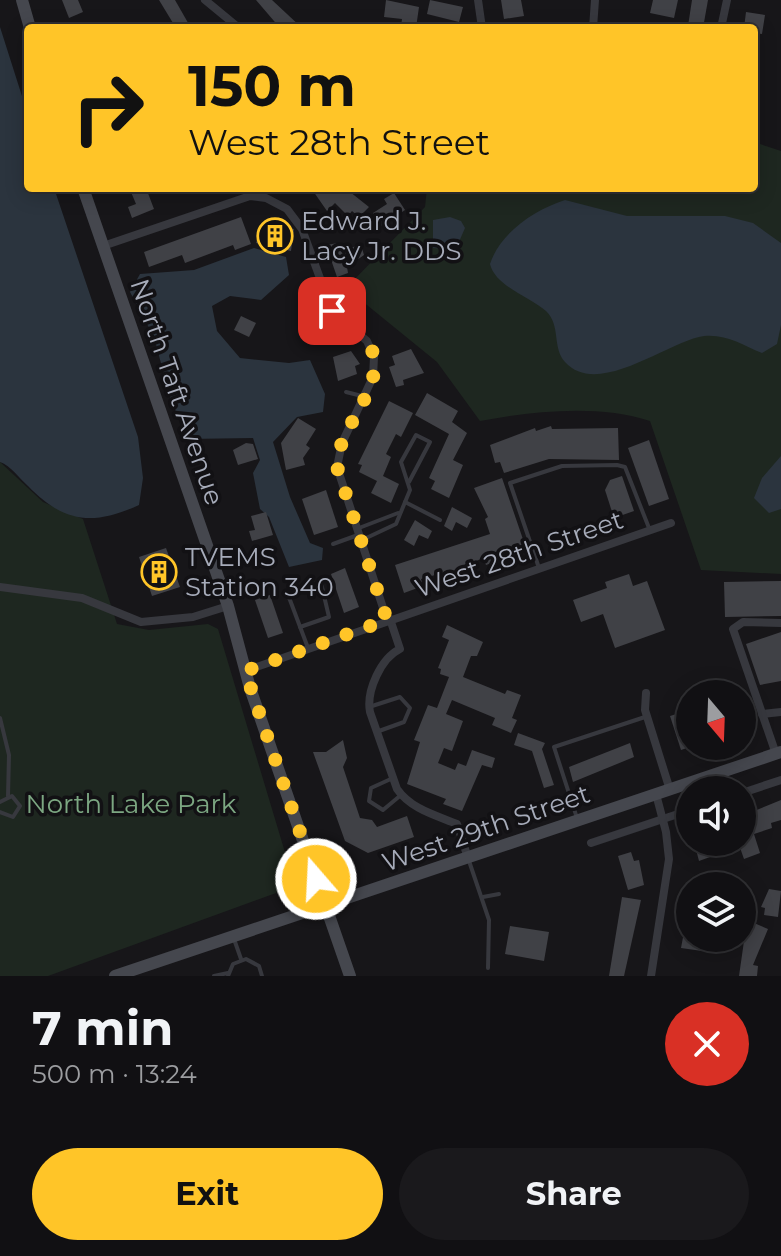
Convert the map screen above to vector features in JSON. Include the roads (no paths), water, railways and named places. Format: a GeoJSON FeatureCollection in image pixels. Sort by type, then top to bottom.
{"type":"FeatureCollection","features":[{"type":"Feature","properties":{"kind":"main road"},"geometry":{"type":"LineString","coordinates":[[22,0],[29,24]]}},
{"type":"Feature","properties":{"kind":"main road","name":"North Taft Avenue"},"geometry":{"type":"LineString","coordinates":[[84,192],[228,606],[245,671],[350,976]]}},
{"type":"Feature","properties":{"kind":"main road","name":"West 29th Street"},"geometry":{"type":"LineString","coordinates":[[115,976],[132,973],[233,936],[778,753]]}},
{"type":"Feature","properties":{"kind":"street"},"geometry":{"type":"LineString","coordinates":[[205,0],[234,24]]}},
{"type":"Feature","properties":{"kind":"street"},"geometry":{"type":"LineString","coordinates":[[478,0],[481,24]]}},
{"type":"Feature","properties":{"kind":"street"},"geometry":{"type":"LineString","coordinates":[[593,24],[595,0]]}},
{"type":"Feature","properties":{"kind":"street"},"geometry":{"type":"LineString","coordinates":[[722,24],[727,0]]}},
{"type":"Feature","properties":{"kind":"street"},"geometry":{"type":"LineString","coordinates":[[103,246],[241,198],[266,198],[287,209],[298,222],[332,311],[367,341],[374,357],[373,377],[337,458],[338,472],[400,649],[385,659],[369,707],[401,795],[418,808],[457,824],[468,858]]}},
{"type":"Feature","properties":{"kind":"street","name":"West 28th Street"},"geometry":{"type":"LineString","coordinates":[[245,671],[671,523]]}},
{"type":"Feature","properties":{"kind":"street"},"geometry":{"type":"LineString","coordinates":[[0,587],[82,598],[141,622],[193,617],[228,606]]}},
{"type":"Feature","properties":{"kind":"street"},"geometry":{"type":"LineString","coordinates":[[778,753],[733,629],[743,622],[781,623]]}},
{"type":"Feature","properties":{"kind":"street"},"geometry":{"type":"LineString","coordinates":[[646,693],[647,716],[670,790]]}},
{"type":"Feature","properties":{"kind":"street"},"geometry":{"type":"LineString","coordinates":[[762,714],[781,712]]}},
{"type":"Feature","properties":{"kind":"street"},"geometry":{"type":"LineString","coordinates":[[756,788],[781,780]]}},
{"type":"Feature","properties":{"kind":"street"},"geometry":{"type":"LineString","coordinates":[[651,976],[669,859],[656,794]]}},
{"type":"Feature","properties":{"kind":"street","name":"West 29th Street"},"geometry":{"type":"LineString","coordinates":[[591,843],[676,815]]}},
{"type":"Feature","properties":{"kind":"lane"},"geometry":{"type":"LineString","coordinates":[[324,342],[354,329]]}},
{"type":"Feature","properties":{"kind":"lane"},"geometry":{"type":"LineString","coordinates":[[346,392],[364,396]]}},
{"type":"Feature","properties":{"kind":"lane"},"geometry":{"type":"LineString","coordinates":[[333,544],[392,529],[405,502],[409,482],[430,442],[416,435],[401,462],[409,482]]}},
{"type":"Feature","properties":{"kind":"lane"},"geometry":{"type":"LineString","coordinates":[[539,568],[510,483],[562,466],[625,467],[650,530]]}},
{"type":"Feature","properties":{"kind":"lane"},"geometry":{"type":"LineString","coordinates":[[405,502],[440,520]]}},
{"type":"Feature","properties":{"kind":"lane"},"geometry":{"type":"LineString","coordinates":[[360,535],[398,513]]}},
{"type":"Feature","properties":{"kind":"lane"},"geometry":{"type":"LineString","coordinates":[[300,627],[329,617],[321,583]]}},
{"type":"Feature","properties":{"kind":"lane"},"geometry":{"type":"LineString","coordinates":[[287,592],[308,648]]}},
{"type":"Feature","properties":{"kind":"lane"},"geometry":{"type":"LineString","coordinates":[[369,707],[400,697],[410,708],[404,722],[377,732]]}},
{"type":"Feature","properties":{"kind":"lane"},"geometry":{"type":"LineString","coordinates":[[578,821],[554,747],[647,716]]}},
{"type":"Feature","properties":{"kind":"lane"},"geometry":{"type":"LineString","coordinates":[[0,718],[9,755],[8,796]]}},
{"type":"Feature","properties":{"kind":"lane"},"geometry":{"type":"LineString","coordinates":[[393,778],[371,788],[369,801],[383,810],[401,795]]}},
{"type":"Feature","properties":{"kind":"lane"},"geometry":{"type":"LineString","coordinates":[[0,802],[8,796]]}},
{"type":"Feature","properties":{"kind":"lane"},"geometry":{"type":"LineString","coordinates":[[0,812],[10,818],[18,813],[18,800],[8,796]]}},
{"type":"Feature","properties":{"kind":"lane"},"geometry":{"type":"LineString","coordinates":[[468,858],[483,897],[490,935],[488,968]]}},
{"type":"Feature","properties":{"kind":"lane"},"geometry":{"type":"LineString","coordinates":[[483,897],[499,894]]}},
{"type":"Feature","properties":{"kind":"lane"},"geometry":{"type":"LineString","coordinates":[[233,936],[241,959]]}},
{"type":"Feature","properties":{"kind":"lane"},"geometry":{"type":"LineString","coordinates":[[214,976],[228,974],[241,959]]}},
{"type":"Feature","properties":{"kind":"lane"},"geometry":{"type":"LineString","coordinates":[[241,959],[255,962],[262,976]]}},
{"type":"Feature","properties":{"kind":"place","name":"Edward J. Lacy Jr. DDS"},"geometry":{"type":"Point","coordinates":[275,236]}},
{"type":"Feature","properties":{"kind":"place","name":"TVEMS Station 340"},"geometry":{"type":"Point","coordinates":[159,572]}},
{"type":"Feature","properties":{"kind":"park label","name":"North Lake Park"},"geometry":{"type":"Point","coordinates":[131,804]}}]}
